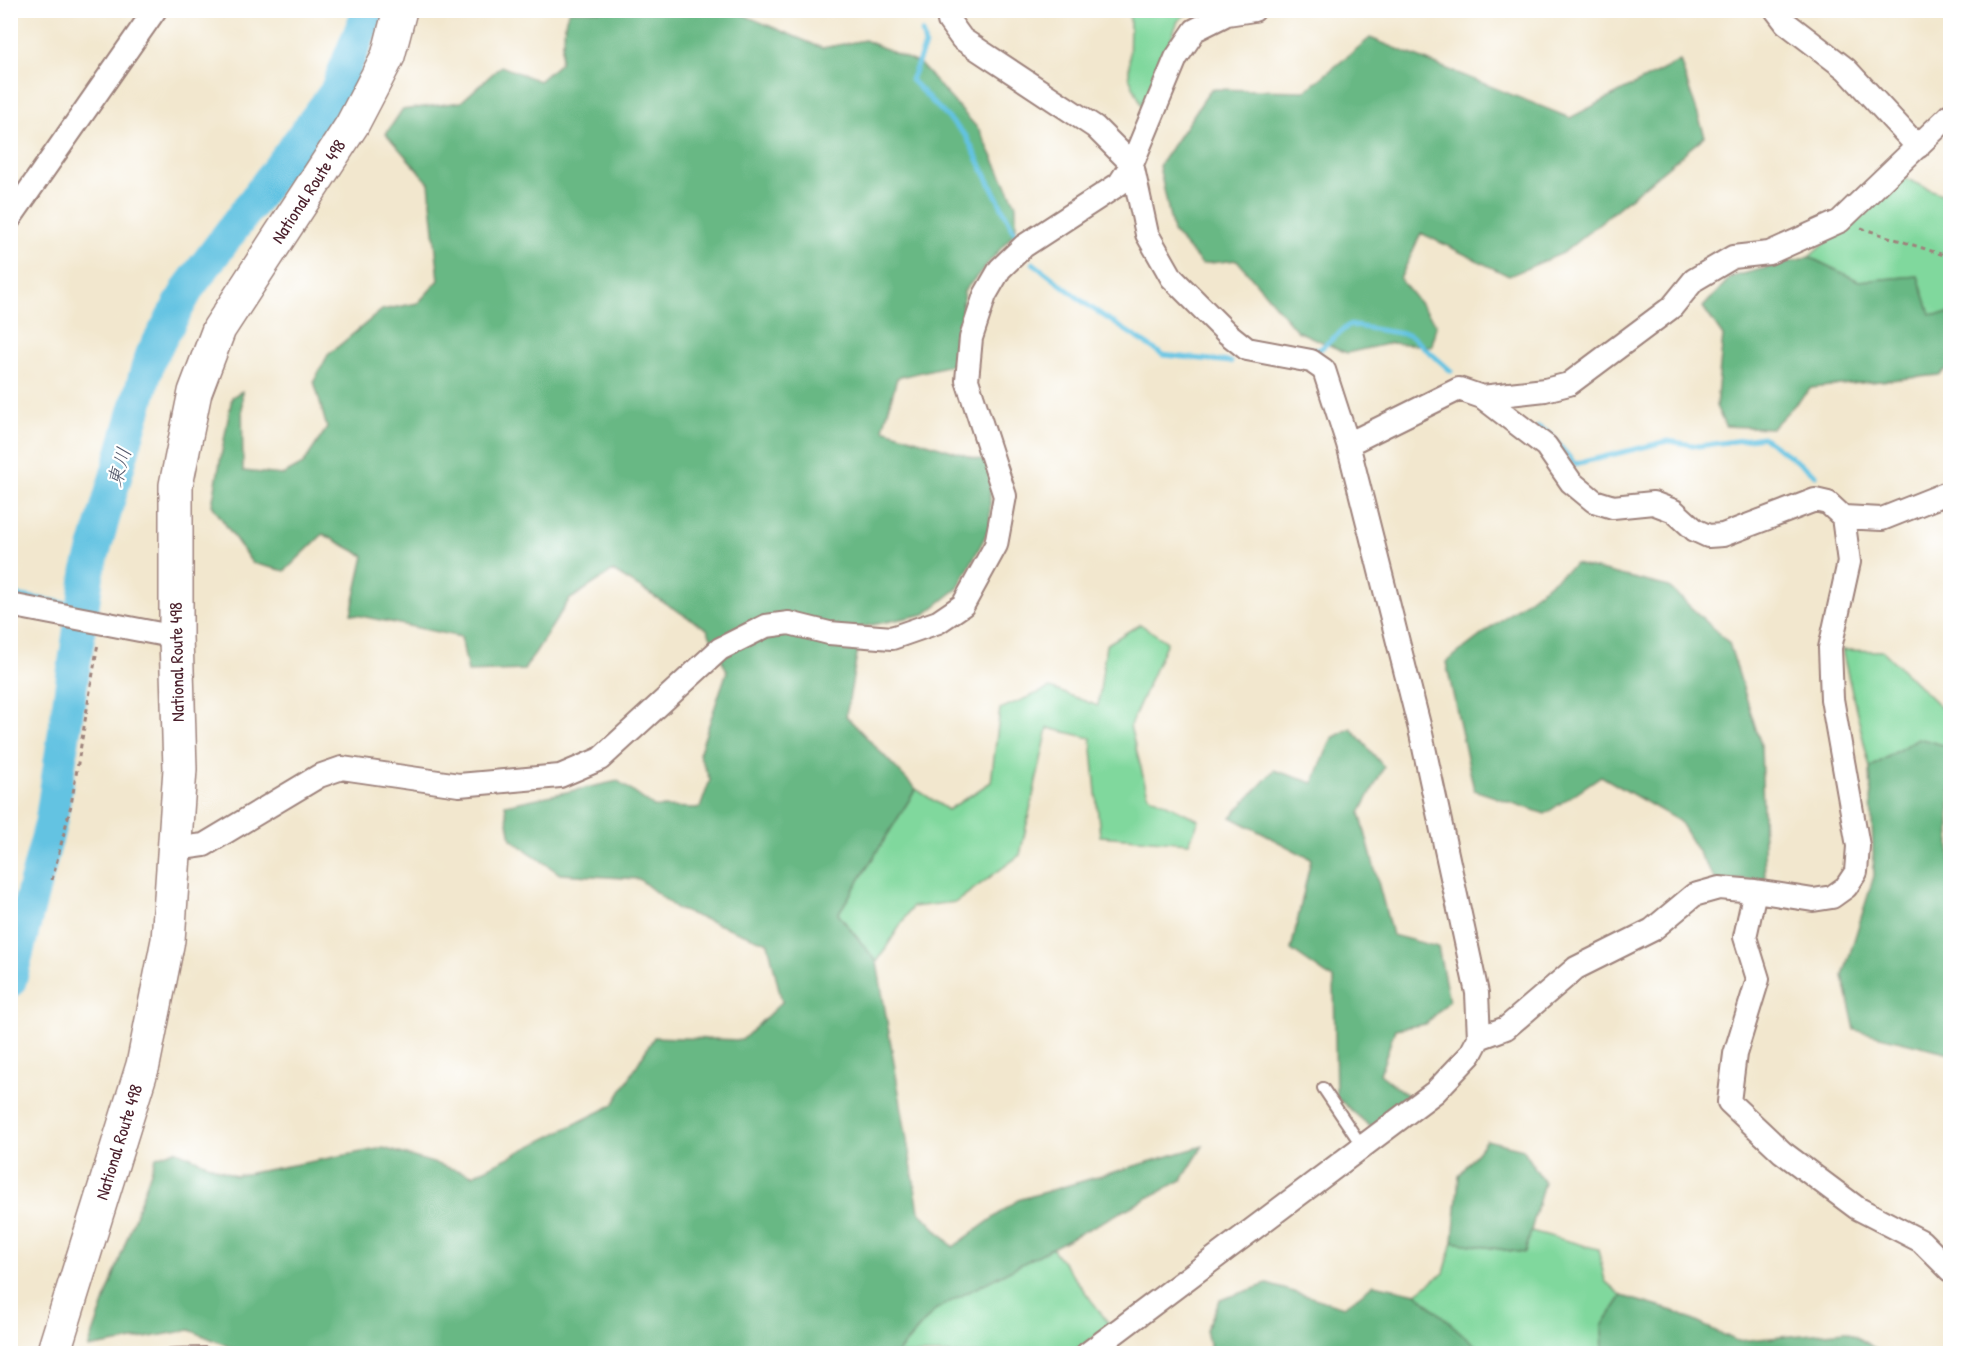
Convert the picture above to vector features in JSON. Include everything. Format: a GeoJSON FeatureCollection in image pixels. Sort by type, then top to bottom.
{"type":"FeatureCollection","features":[{"type":"Feature","properties":{"kind":"highway","name":"National Route 498"},"geometry":{"type":"LineString","coordinates":[[53,1353],[143,1065],[168,940],[180,769],[176,637],[176,485],[195,392],[219,329],[352,125],[388,56],[400,10]]}},
{"type":"Feature","properties":{"kind":"street"},"geometry":{"type":"LineString","coordinates":[[10,218],[155,10]]}},
{"type":"Feature","properties":{"kind":"street"},"geometry":{"type":"LineString","coordinates":[[948,10],[949,21],[962,39],[1095,127],[1132,164],[1147,234],[1172,278],[1227,333],[1246,349],[1311,361],[1324,370],[1348,444],[1422,740],[1477,993],[1479,1038],[1470,1055],[1435,1092],[1087,1353]]}},
{"type":"Feature","properties":{"kind":"street"},"geometry":{"type":"LineString","coordinates":[[175,849],[204,845],[319,776],[342,768],[459,785],[560,776],[600,759],[720,650],[766,626],[789,623],[829,633],[892,638],[938,622],[963,605],[996,545],[1005,496],[968,380],[971,338],[985,295],[1000,269],[1024,246],[1119,184],[1132,164],[1176,58],[1195,30],[1227,14],[1254,10]]}},
{"type":"Feature","properties":{"kind":"street"},"geometry":{"type":"LineString","coordinates":[[1776,10],[1786,23],[1846,69],[1918,147]]}},
{"type":"Feature","properties":{"kind":"street"},"geometry":{"type":"LineString","coordinates":[[1482,397],[1545,390],[1569,384],[1672,308],[1694,280],[1713,268],[1733,257],[1769,253],[1840,221],[1950,115]]}},
{"type":"Feature","properties":{"kind":"street"},"geometry":{"type":"LineString","coordinates":[[1348,444],[1459,388],[1482,397],[1546,446],[1571,482],[1594,501],[1613,507],[1653,503],[1674,511],[1695,530],[1708,536],[1724,535],[1815,500],[1828,503],[1843,517],[1849,562],[1830,648],[1832,699],[1858,846],[1856,872],[1846,887],[1832,897],[1813,900],[1719,888],[1694,896],[1652,930],[1576,968],[1506,1028],[1479,1038]]}},
{"type":"Feature","properties":{"kind":"street"},"geometry":{"type":"LineString","coordinates":[[1843,517],[1882,519],[1950,492]]}},
{"type":"Feature","properties":{"kind":"street"},"geometry":{"type":"LineString","coordinates":[[10,605],[176,637]]}},
{"type":"Feature","properties":{"kind":"street"},"geometry":{"type":"LineString","coordinates":[[1755,891],[1745,937],[1758,979],[1735,1054],[1728,1102],[1782,1152],[1857,1208],[1922,1241],[1950,1270]]}},
{"type":"Feature","properties":{"kind":"lane"},"geometry":{"type":"LineString","coordinates":[[1323,1088],[1362,1146]]}},
{"type":"Feature","properties":{"kind":"lane"},"geometry":{"type":"LineString","coordinates":[[171,1353],[206,1353]]}},
{"type":"Feature","properties":{"kind":"path"},"geometry":{"type":"LineString","coordinates":[[1840,221],[1950,257]]}},
{"type":"Feature","properties":{"kind":"path"},"geometry":{"type":"LineString","coordinates":[[52,880],[71,805],[101,623]]}},
{"type":"Feature","properties":{"kind":"green space"},"geometry":{"type":"Polygon","coordinates":[[[570,11],[740,11],[741,14],[822,48],[865,40],[920,64],[980,131],[1016,205],[1016,231],[964,291],[955,364],[897,378],[883,429],[990,463],[990,527],[958,588],[925,614],[862,627],[846,716],[916,789],[838,914],[877,962],[919,1211],[953,1247],[1018,1200],[1203,1146],[1182,1180],[936,1309],[897,1353],[246,1354],[190,1330],[88,1348],[156,1157],[175,1150],[235,1176],[383,1148],[473,1175],[613,1105],[654,1037],[742,1040],[782,1002],[768,943],[677,909],[639,879],[560,874],[511,839],[505,805],[618,781],[654,807],[700,808],[710,780],[699,754],[727,671],[707,629],[613,571],[569,600],[524,670],[468,672],[461,637],[351,614],[364,556],[323,534],[285,571],[252,563],[212,505],[232,397],[242,391],[243,471],[283,475],[303,464],[327,428],[314,381],[328,355],[382,310],[418,303],[439,280],[429,183],[386,134],[402,110],[461,102],[501,66],[539,81],[560,63],[566,18],[570,11]]]}},
{"type":"Feature","properties":{"kind":"green space"},"geometry":{"type":"Polygon","coordinates":[[[1125,11],[1190,11],[1178,21],[1143,108],[1129,77],[1130,18],[1125,11]]]}},
{"type":"Feature","properties":{"kind":"green space"},"geometry":{"type":"Polygon","coordinates":[[[1370,38],[1570,118],[1680,61],[1705,136],[1563,253],[1509,276],[1421,233],[1400,279],[1436,324],[1432,346],[1391,343],[1347,353],[1297,331],[1237,260],[1202,264],[1173,232],[1159,166],[1211,89],[1305,91],[1370,38]]]}},
{"type":"Feature","properties":{"kind":"green space"},"geometry":{"type":"Polygon","coordinates":[[[1900,176],[1950,198],[1950,314],[1930,314],[1918,276],[1859,281],[1809,257],[1900,176]]]}},
{"type":"Feature","properties":{"kind":"green space"},"geometry":{"type":"Polygon","coordinates":[[[1809,257],[1859,281],[1918,276],[1930,314],[1950,314],[1950,366],[1939,375],[1811,388],[1772,428],[1725,426],[1716,406],[1723,336],[1703,307],[1731,277],[1809,257]]]}},
{"type":"Feature","properties":{"kind":"green space"},"geometry":{"type":"Polygon","coordinates":[[[1575,564],[1669,587],[1729,643],[1761,745],[1765,879],[1716,881],[1679,821],[1601,776],[1545,814],[1474,790],[1446,662],[1575,564]]]}},
{"type":"Feature","properties":{"kind":"green space"},"geometry":{"type":"Polygon","coordinates":[[[1140,624],[1167,642],[1130,726],[1148,795],[1199,820],[1189,843],[1100,836],[1091,738],[1048,728],[1020,855],[956,902],[912,907],[877,962],[838,914],[916,789],[948,810],[991,782],[1000,709],[1050,688],[1098,706],[1106,645],[1140,624]]]}},
{"type":"Feature","properties":{"kind":"green space"},"geometry":{"type":"Polygon","coordinates":[[[1842,650],[1883,651],[1950,716],[1950,747],[1918,738],[1870,768],[1842,650]]]}},
{"type":"Feature","properties":{"kind":"green space"},"geometry":{"type":"Polygon","coordinates":[[[1351,728],[1384,767],[1360,813],[1392,935],[1438,947],[1449,1001],[1426,1024],[1395,1029],[1380,1074],[1408,1096],[1373,1129],[1336,1097],[1334,980],[1291,950],[1311,859],[1231,817],[1274,770],[1313,783],[1332,738],[1351,728]]]}},
{"type":"Feature","properties":{"kind":"green space"},"geometry":{"type":"Polygon","coordinates":[[[1918,738],[1950,747],[1950,1053],[1855,1030],[1843,976],[1874,876],[1870,768],[1918,738]]]}},
{"type":"Feature","properties":{"kind":"green space"},"geometry":{"type":"Polygon","coordinates":[[[1486,1140],[1523,1149],[1544,1182],[1525,1253],[1453,1242],[1459,1176],[1486,1140]]]}},
{"type":"Feature","properties":{"kind":"green space"},"geometry":{"type":"Polygon","coordinates":[[[1531,1231],[1598,1249],[1605,1281],[1622,1296],[1602,1326],[1603,1353],[1484,1354],[1416,1293],[1444,1273],[1453,1242],[1525,1253],[1531,1231]]]}},
{"type":"Feature","properties":{"kind":"green space"},"geometry":{"type":"Polygon","coordinates":[[[1052,1248],[1110,1325],[1072,1353],[897,1354],[936,1309],[1052,1248]]]}},
{"type":"Feature","properties":{"kind":"green space"},"geometry":{"type":"Polygon","coordinates":[[[1267,1284],[1344,1307],[1374,1284],[1416,1293],[1484,1353],[1211,1353],[1206,1330],[1220,1300],[1267,1284]]]}},
{"type":"Feature","properties":{"kind":"green space"},"geometry":{"type":"Polygon","coordinates":[[[1622,1296],[1673,1311],[1737,1341],[1846,1331],[1883,1353],[1603,1353],[1602,1326],[1622,1296]]]}},
{"type":"Feature","properties":{"kind":"waterway","name":"東川"},"geometry":{"type":"LineString","coordinates":[[10,981],[51,822],[88,572],[150,358],[189,287],[335,93],[369,10]]}},
{"type":"Feature","properties":{"kind":"waterway"},"geometry":{"type":"LineString","coordinates":[[922,32],[925,45],[911,80],[966,136],[1016,235]]}},
{"type":"Feature","properties":{"kind":"waterway"},"geometry":{"type":"LineString","coordinates":[[1033,263],[1090,307],[1163,355],[1231,362]]}},
{"type":"Feature","properties":{"kind":"waterway"},"geometry":{"type":"LineString","coordinates":[[1302,348],[1319,350],[1349,325],[1410,335],[1451,371]]}},
{"type":"Feature","properties":{"kind":"waterway"},"geometry":{"type":"LineString","coordinates":[[1538,427],[1549,433],[1575,464],[1668,441],[1699,446],[1763,437],[1816,475]]}},
{"type":"Feature","properties":{"kind":"waterway"},"geometry":{"type":"LineString","coordinates":[[10,594],[83,606]]}}]}
